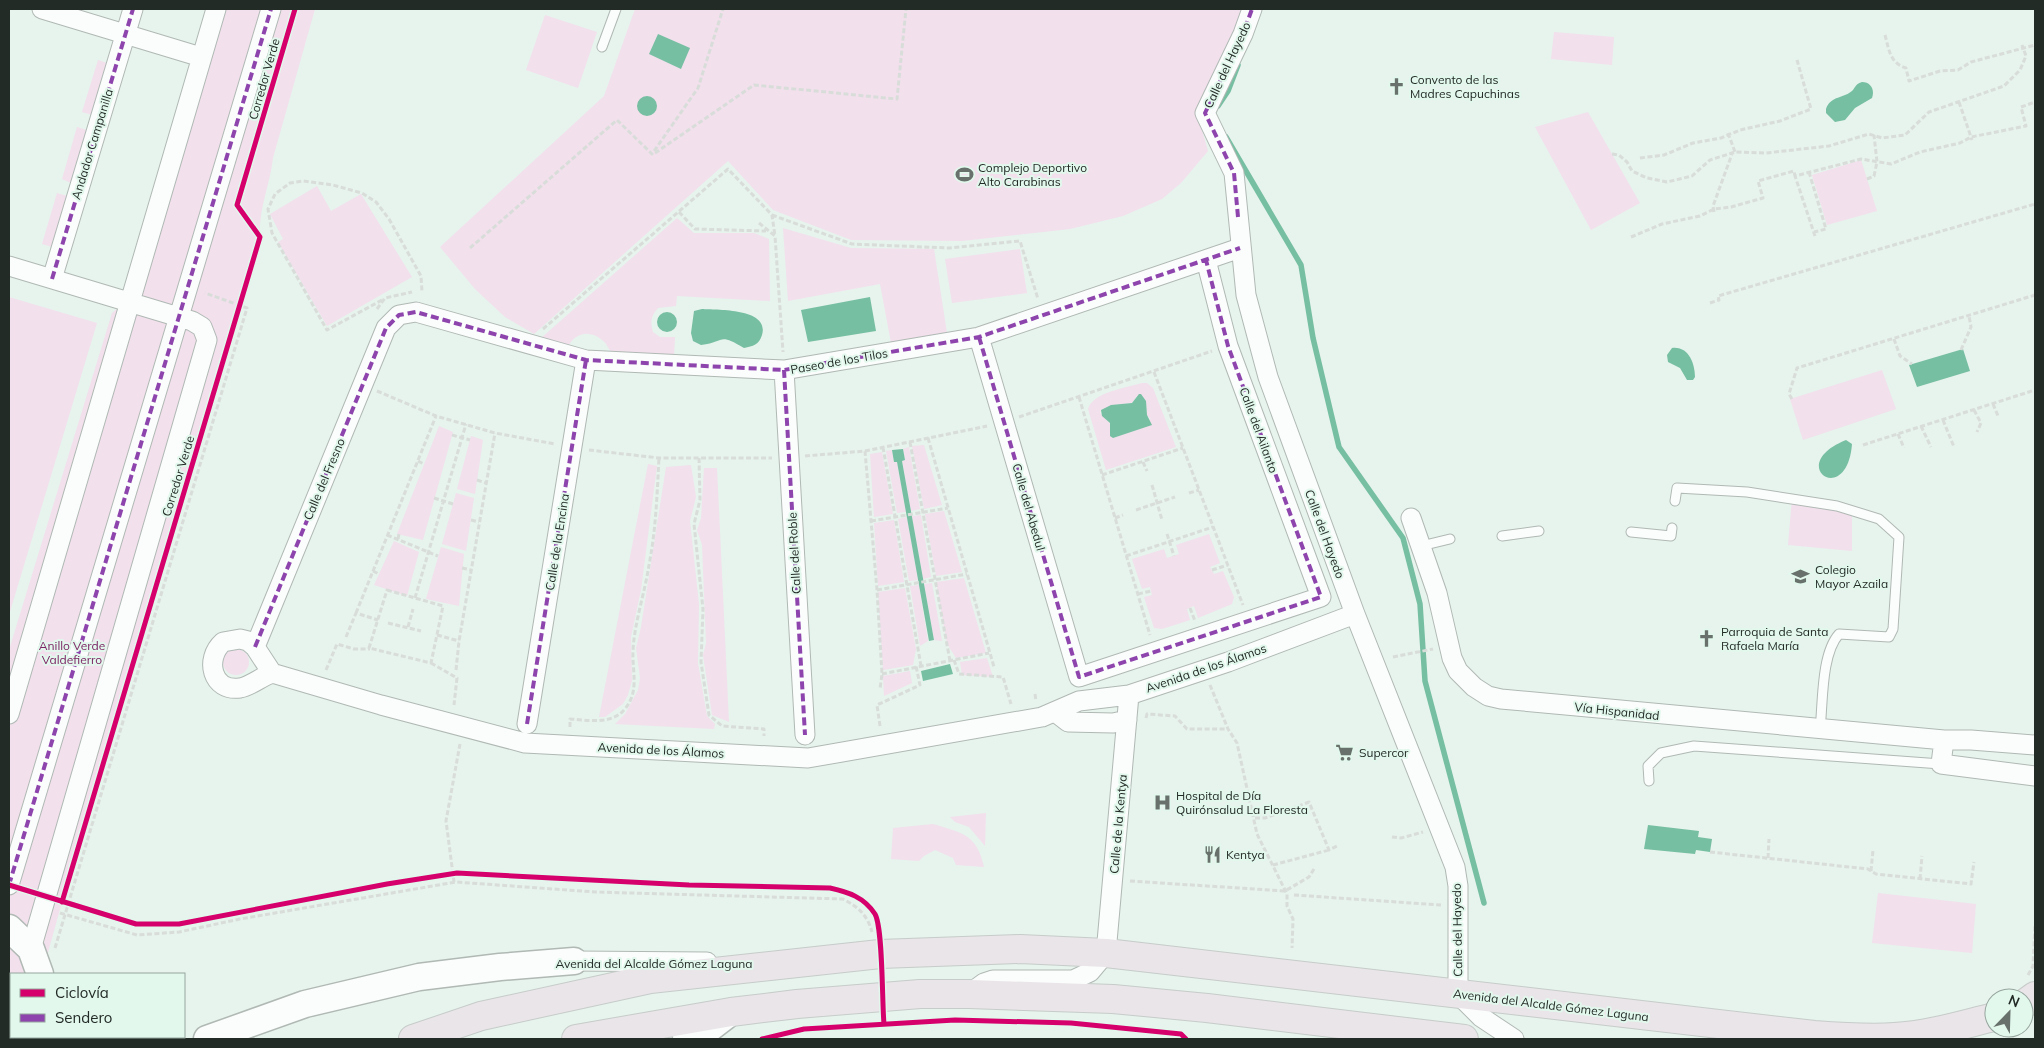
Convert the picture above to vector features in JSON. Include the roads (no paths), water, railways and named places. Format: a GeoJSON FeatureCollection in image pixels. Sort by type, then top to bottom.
{"type":"FeatureCollection","features":[{"type":"Feature","properties":{"kind":"main road","name":"Avenida del Alcalde Gómez Laguna"},"geometry":{"type":"LineString","coordinates":[[413,1039],[481,1016],[650,979],[780,963],[880,954],[1020,949],[1106,953],[1814,1035],[1864,1038],[1921,1034],[1984,1019]]}},
{"type":"Feature","properties":{"kind":"main road"},"geometry":{"type":"LineString","coordinates":[[576,1039],[731,1012],[845,999],[969,994],[1113,999],[1216,1009],[1464,1039]]}},
{"type":"Feature","properties":{"kind":"street"},"geometry":{"type":"LineString","coordinates":[[42,9],[201,57]]}},
{"type":"Feature","properties":{"kind":"street","name":"Andador Campanilla"},"geometry":{"type":"LineString","coordinates":[[52,279],[133,9]]}},
{"type":"Feature","properties":{"kind":"street"},"geometry":{"type":"LineString","coordinates":[[9,714],[216,9]]}},
{"type":"Feature","properties":{"kind":"street","name":"Corredor Verde"},"geometry":{"type":"LineString","coordinates":[[9,885],[271,9]]}},
{"type":"Feature","properties":{"kind":"street","name":"Calle del Hayedo"},"geometry":{"type":"LineString","coordinates":[[1252,9],[1243,34],[1205,113],[1234,173],[1246,295],[1268,377],[1355,614],[1455,867],[1458,886],[1458,994],[1481,1017],[1514,1039]]}},
{"type":"Feature","properties":{"kind":"street","name":"Paseo de los Tilos"},"geometry":{"type":"LineString","coordinates":[[399,315],[416,312],[586,360],[784,370],[980,337],[1240,248]]}},
{"type":"Feature","properties":{"kind":"street","name":"Calle del Ailanto"},"geometry":{"type":"LineString","coordinates":[[1079,677],[1321,598],[1228,346],[1206,260]]}},
{"type":"Feature","properties":{"kind":"street","name":"Corredor Verde"},"geometry":{"type":"LineString","coordinates":[[9,266],[179,316],[202,327],[207,336],[206,346],[44,908],[41,959]]}},
{"type":"Feature","properties":{"kind":"street","name":"Calle del Fresno"},"geometry":{"type":"LineString","coordinates":[[255,647],[386,328],[399,315]]}},
{"type":"Feature","properties":{"kind":"street","name":"Calle del Abedul"},"geometry":{"type":"LineString","coordinates":[[980,337],[1079,677]]}},
{"type":"Feature","properties":{"kind":"street","name":"Calle de la Encina"},"geometry":{"type":"LineString","coordinates":[[528,724],[586,360]]}},
{"type":"Feature","properties":{"kind":"street","name":"Calle del Roble"},"geometry":{"type":"LineString","coordinates":[[784,370],[805,735]]}},
{"type":"Feature","properties":{"kind":"street","name":"Vía Hispanidad"},"geometry":{"type":"LineString","coordinates":[[1411,518],[1437,593],[1452,658],[1458,671],[1488,696],[1572,707],[1820,730],[2035,746]]}},
{"type":"Feature","properties":{"kind":"street","name":"Avenida de los Álamos"},"geometry":{"type":"LineString","coordinates":[[272,673],[381,705],[525,743],[788,758],[822,756],[1042,717],[1080,701],[1130,695],[1228,662],[1355,614]]}},
{"type":"Feature","properties":{"kind":"street"},"geometry":{"type":"LineString","coordinates":[[240,639],[255,647],[272,673],[240,688],[232,688],[218,680],[212,664],[217,648],[223,642],[240,639]]}},
{"type":"Feature","properties":{"kind":"street","name":"Calle de la Kentya"},"geometry":{"type":"LineString","coordinates":[[1106,953],[1130,695]]}},
{"type":"Feature","properties":{"kind":"street"},"geometry":{"type":"LineString","coordinates":[[1055,712],[1068,722],[1113,723],[1127,720]]}},
{"type":"Feature","properties":{"kind":"street"},"geometry":{"type":"LineString","coordinates":[[1944,740],[1941,764],[2035,776]]}},
{"type":"Feature","properties":{"kind":"street"},"geometry":{"type":"LineString","coordinates":[[9,928],[41,959]]}},
{"type":"Feature","properties":{"kind":"street"},"geometry":{"type":"LineString","coordinates":[[969,994],[984,983],[993,980],[1073,980],[1090,972],[1106,953]]}},
{"type":"Feature","properties":{"kind":"street","name":"Avenida del Alcalde Gómez Laguna"},"geometry":{"type":"LineString","coordinates":[[208,1039],[305,1004],[419,977],[500,967],[574,961],[780,963]]}},
{"type":"Feature","properties":{"kind":"street"},"geometry":{"type":"LineString","coordinates":[[686,1039],[701,1035],[731,1012]]}},
{"type":"Feature","properties":{"kind":"lane"},"geometry":{"type":"LineString","coordinates":[[602,47],[616,9]]}},
{"type":"Feature","properties":{"kind":"lane"},"geometry":{"type":"LineString","coordinates":[[1675,501],[1676,488],[1747,492],[1819,504],[1879,519],[1899,537],[1893,629],[1889,637],[1839,634],[1833,640],[1828,656],[1820,730]]}},
{"type":"Feature","properties":{"kind":"lane"},"geometry":{"type":"LineString","coordinates":[[1630,532],[1672,536],[1672,528]]}},
{"type":"Feature","properties":{"kind":"lane"},"geometry":{"type":"LineString","coordinates":[[1502,536],[1539,531]]}},
{"type":"Feature","properties":{"kind":"lane"},"geometry":{"type":"LineString","coordinates":[[1421,546],[1450,539]]}},
{"type":"Feature","properties":{"kind":"lane"},"geometry":{"type":"LineString","coordinates":[[1649,781],[1648,766],[1662,753],[1694,746],[1941,764]]}},
{"type":"Feature","properties":{"kind":"waterway"},"geometry":{"type":"LineString","coordinates":[[1218,106],[1228,91],[1238,65]]}},
{"type":"Feature","properties":{"kind":"waterway"},"geometry":{"type":"LineString","coordinates":[[1226,137],[1301,265],[1313,338],[1339,447],[1403,538],[1420,604],[1425,681],[1484,903]]}},
{"type":"Feature","properties":{"kind":"place","name":"Convento de las Madres Capuchinas"},"geometry":{"type":"Point","coordinates":[1396,86]}},
{"type":"Feature","properties":{"kind":"place","name":"Complejo Deportivo Alto Carabinas"},"geometry":{"type":"Point","coordinates":[964,174]}},
{"type":"Feature","properties":{"kind":"place","name":"Colegio Mayor Azaila"},"geometry":{"type":"Point","coordinates":[1801,576]}},
{"type":"Feature","properties":{"kind":"place","name":"Parroquia de Santa Rafaela María"},"geometry":{"type":"Point","coordinates":[1707,638]}},
{"type":"Feature","properties":{"kind":"place","name":"Supercor"},"geometry":{"type":"Point","coordinates":[1345,752]}},
{"type":"Feature","properties":{"kind":"place","name":"Hospital de Día Quirónsalud La Floresta"},"geometry":{"type":"Point","coordinates":[1162,802]}},
{"type":"Feature","properties":{"kind":"place","name":"Kentya"},"geometry":{"type":"Point","coordinates":[1212,854]}},
{"type":"Feature","properties":{"kind":"park label","name":"Anillo Verde Valdefierro"},"geometry":{"type":"Point","coordinates":[72,652]}}]}
